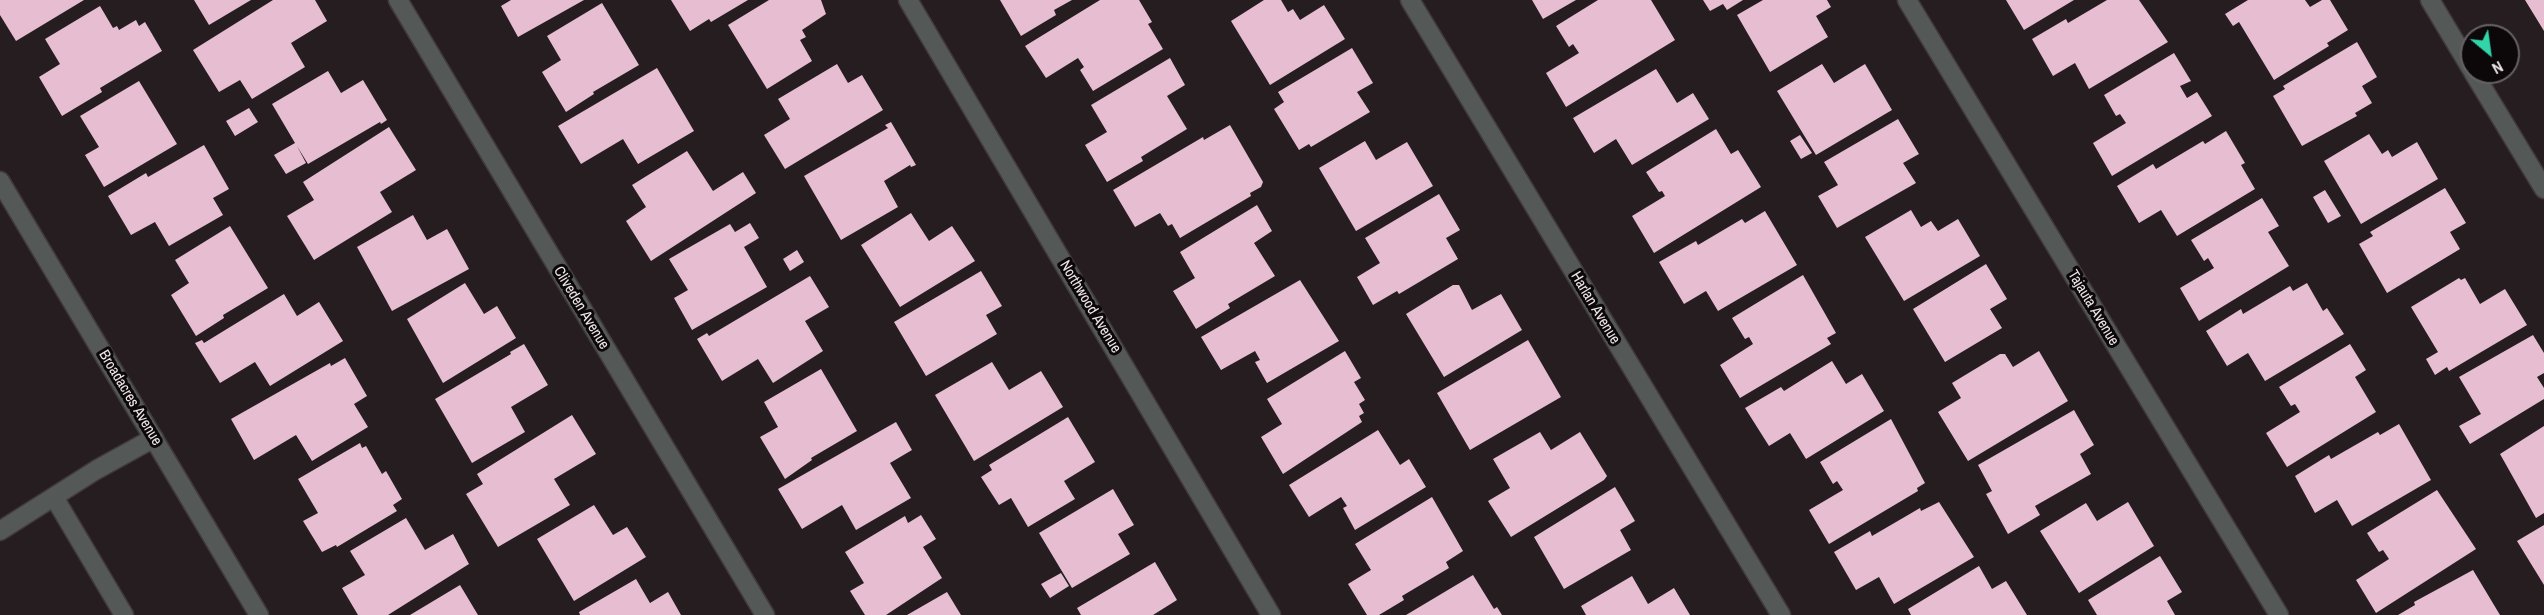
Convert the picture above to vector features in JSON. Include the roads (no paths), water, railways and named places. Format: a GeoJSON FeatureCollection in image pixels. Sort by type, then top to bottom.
{"type":"FeatureCollection","features":[{"type":"Feature","properties":{"kind":"street","name":"Cliveden Avenue"},"geometry":{"type":"LineString","coordinates":[[398,0],[765,615]]}},
{"type":"Feature","properties":{"kind":"street","name":"Northwood Avenue"},"geometry":{"type":"LineString","coordinates":[[908,0],[1271,615]]}},
{"type":"Feature","properties":{"kind":"street","name":"Harlan Avenue"},"geometry":{"type":"LineString","coordinates":[[1410,0],[1781,615]]}},
{"type":"Feature","properties":{"kind":"street","name":"Tajauta Avenue"},"geometry":{"type":"LineString","coordinates":[[1907,0],[2279,615]]}},
{"type":"Feature","properties":{"kind":"street"},"geometry":{"type":"LineString","coordinates":[[2430,0],[2460,50]]}},
{"type":"Feature","properties":{"kind":"street"},"geometry":{"type":"LineString","coordinates":[[2481,84],[2544,189]]}},
{"type":"Feature","properties":{"kind":"street","name":"Broadacres Avenue"},"geometry":{"type":"LineString","coordinates":[[0,181],[259,615]]}},
{"type":"Feature","properties":{"kind":"street"},"geometry":{"type":"LineString","coordinates":[[0,531],[154,438]]}},
{"type":"Feature","properties":{"kind":"street"},"geometry":{"type":"LineString","coordinates":[[54,497],[124,615]]}}]}
